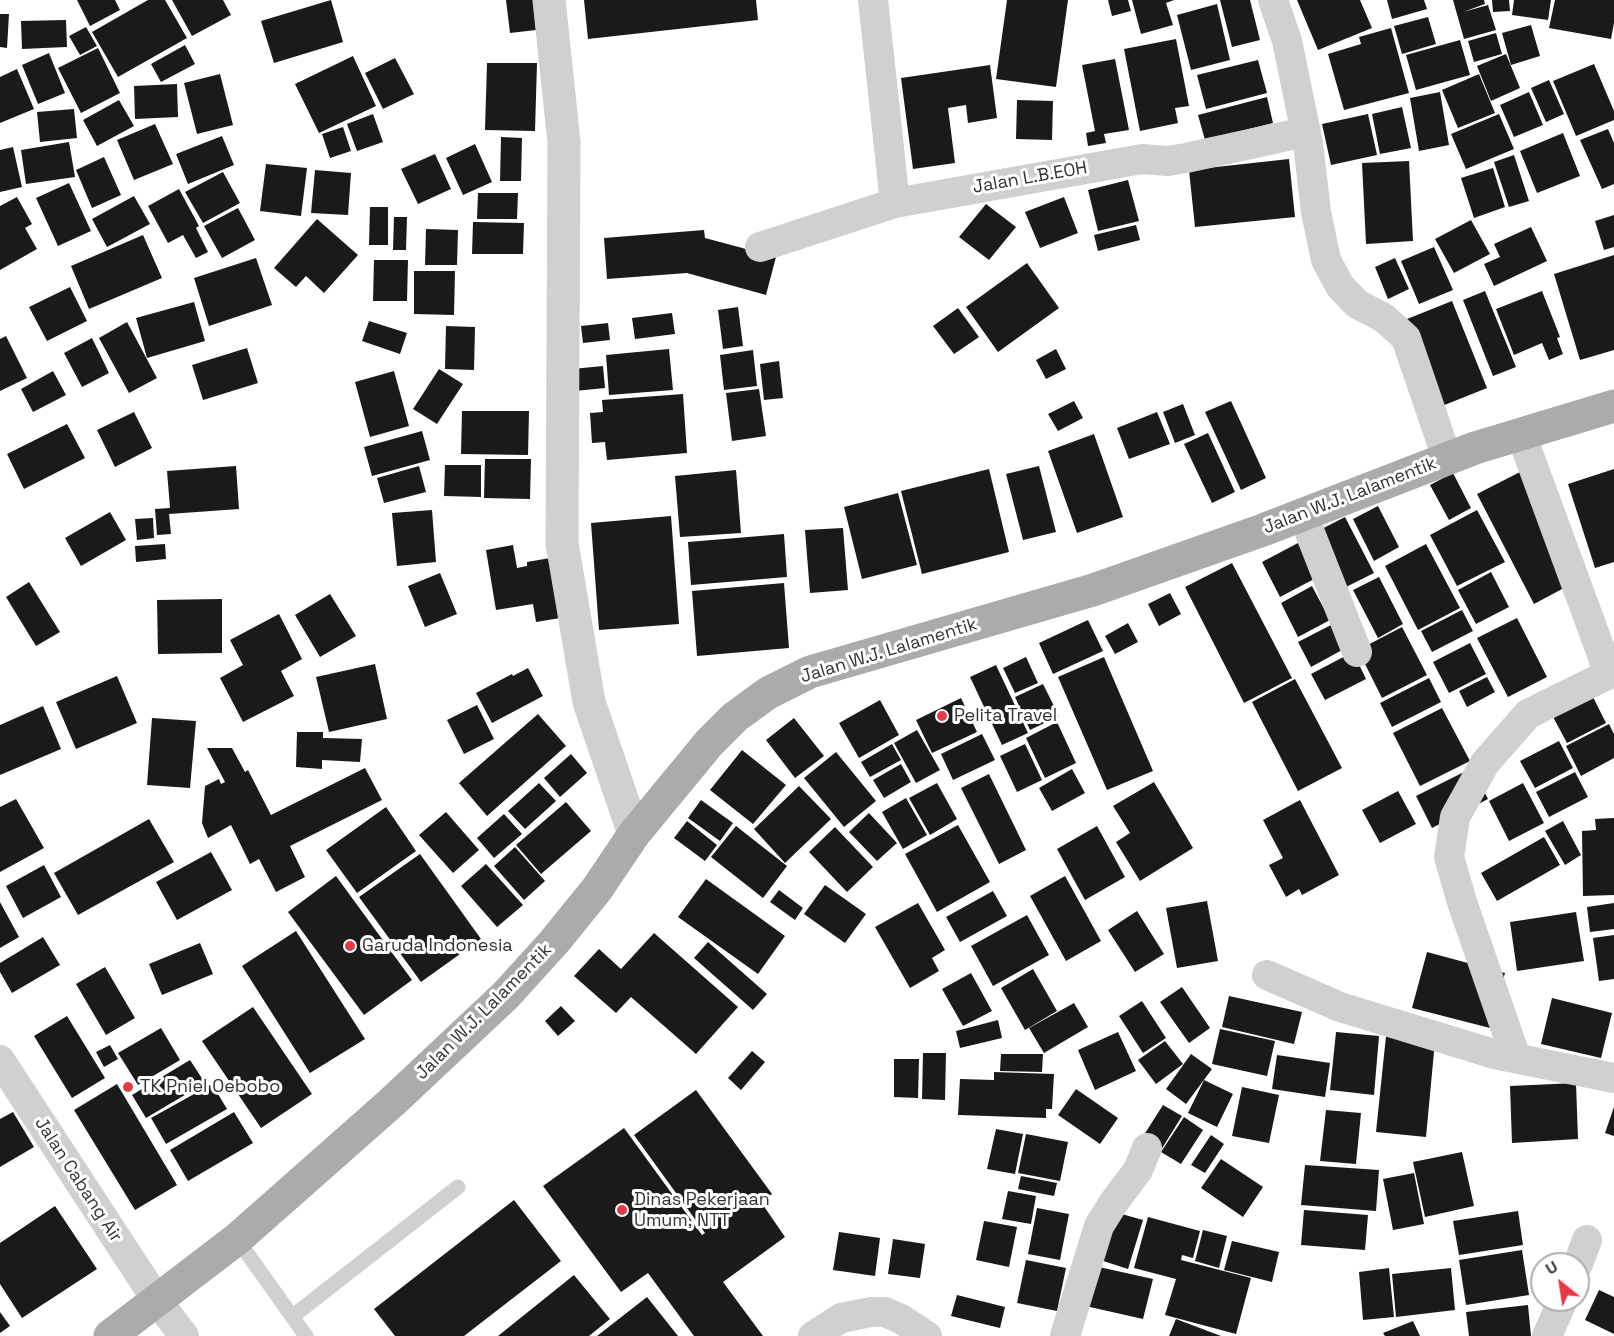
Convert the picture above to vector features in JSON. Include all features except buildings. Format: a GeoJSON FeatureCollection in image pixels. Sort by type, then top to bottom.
{"type":"FeatureCollection","features":[{"type":"Feature","properties":{"kind":"main road","name":"Jalan W.J. Lalamentik"},"geometry":{"type":"LineString","coordinates":[[110,1336],[237,1239],[391,1103],[506,995],[554,942],[597,889],[634,834],[709,743],[735,717],[768,693],[810,672],[1093,590],[1302,515],[1447,458],[1614,406]]}},
{"type":"Feature","properties":{"kind":"street"},"geometry":{"type":"LineString","coordinates":[[549,0],[564,142],[562,543],[589,702],[634,834]]}},
{"type":"Feature","properties":{"kind":"street"},"geometry":{"type":"LineString","coordinates":[[873,0],[895,202]]}},
{"type":"Feature","properties":{"kind":"street"},"geometry":{"type":"LineString","coordinates":[[1273,0],[1287,41],[1326,260],[1340,286],[1357,304],[1384,318],[1406,338],[1447,458]]}},
{"type":"Feature","properties":{"kind":"street","name":"Jalan L.B.EOH"},"geometry":{"type":"LineString","coordinates":[[760,247],[895,202],[1142,159],[1186,158],[1305,132]]}},
{"type":"Feature","properties":{"kind":"street"},"geometry":{"type":"LineString","coordinates":[[1516,1058],[1462,902],[1449,857],[1455,817],[1485,762],[1528,714],[1607,675],[1603,657],[1521,434]]}},
{"type":"Feature","properties":{"kind":"street"},"geometry":{"type":"LineString","coordinates":[[1302,515],[1357,652]]}},
{"type":"Feature","properties":{"kind":"street"},"geometry":{"type":"LineString","coordinates":[[1267,975],[1340,1007],[1494,1054],[1614,1078]]}},
{"type":"Feature","properties":{"kind":"street","name":"Jalan Cabang Air"},"geometry":{"type":"LineString","coordinates":[[0,1060],[156,1299],[184,1336]]}},
{"type":"Feature","properties":{"kind":"street"},"geometry":{"type":"LineString","coordinates":[[1065,1336],[1099,1226],[1138,1170],[1147,1148]]}},
{"type":"Feature","properties":{"kind":"street"},"geometry":{"type":"LineString","coordinates":[[813,1336],[841,1318],[871,1312],[885,1312],[901,1319],[927,1336]]}},
{"type":"Feature","properties":{"kind":"street"},"geometry":{"type":"LineString","coordinates":[[1547,1336],[1558,1312]]}},
{"type":"Feature","properties":{"kind":"lane"},"geometry":{"type":"LineString","coordinates":[[293,1316],[458,1187]]}},
{"type":"Feature","properties":{"kind":"lane"},"geometry":{"type":"LineString","coordinates":[[237,1239],[306,1336]]}},
{"type":"Feature","properties":{"kind":"place","name":"Pelita Travel"},"geometry":{"type":"Point","coordinates":[942,716]}},
{"type":"Feature","properties":{"kind":"place","name":"Garuda Indonesia"},"geometry":{"type":"Point","coordinates":[350,946]}},
{"type":"Feature","properties":{"kind":"place","name":"TK Pniel Oebobo"},"geometry":{"type":"Point","coordinates":[128,1087]}},
{"type":"Feature","properties":{"kind":"place","name":"Dinas Pekerjaan Umum, NTT"},"geometry":{"type":"Point","coordinates":[622,1210]}}]}
